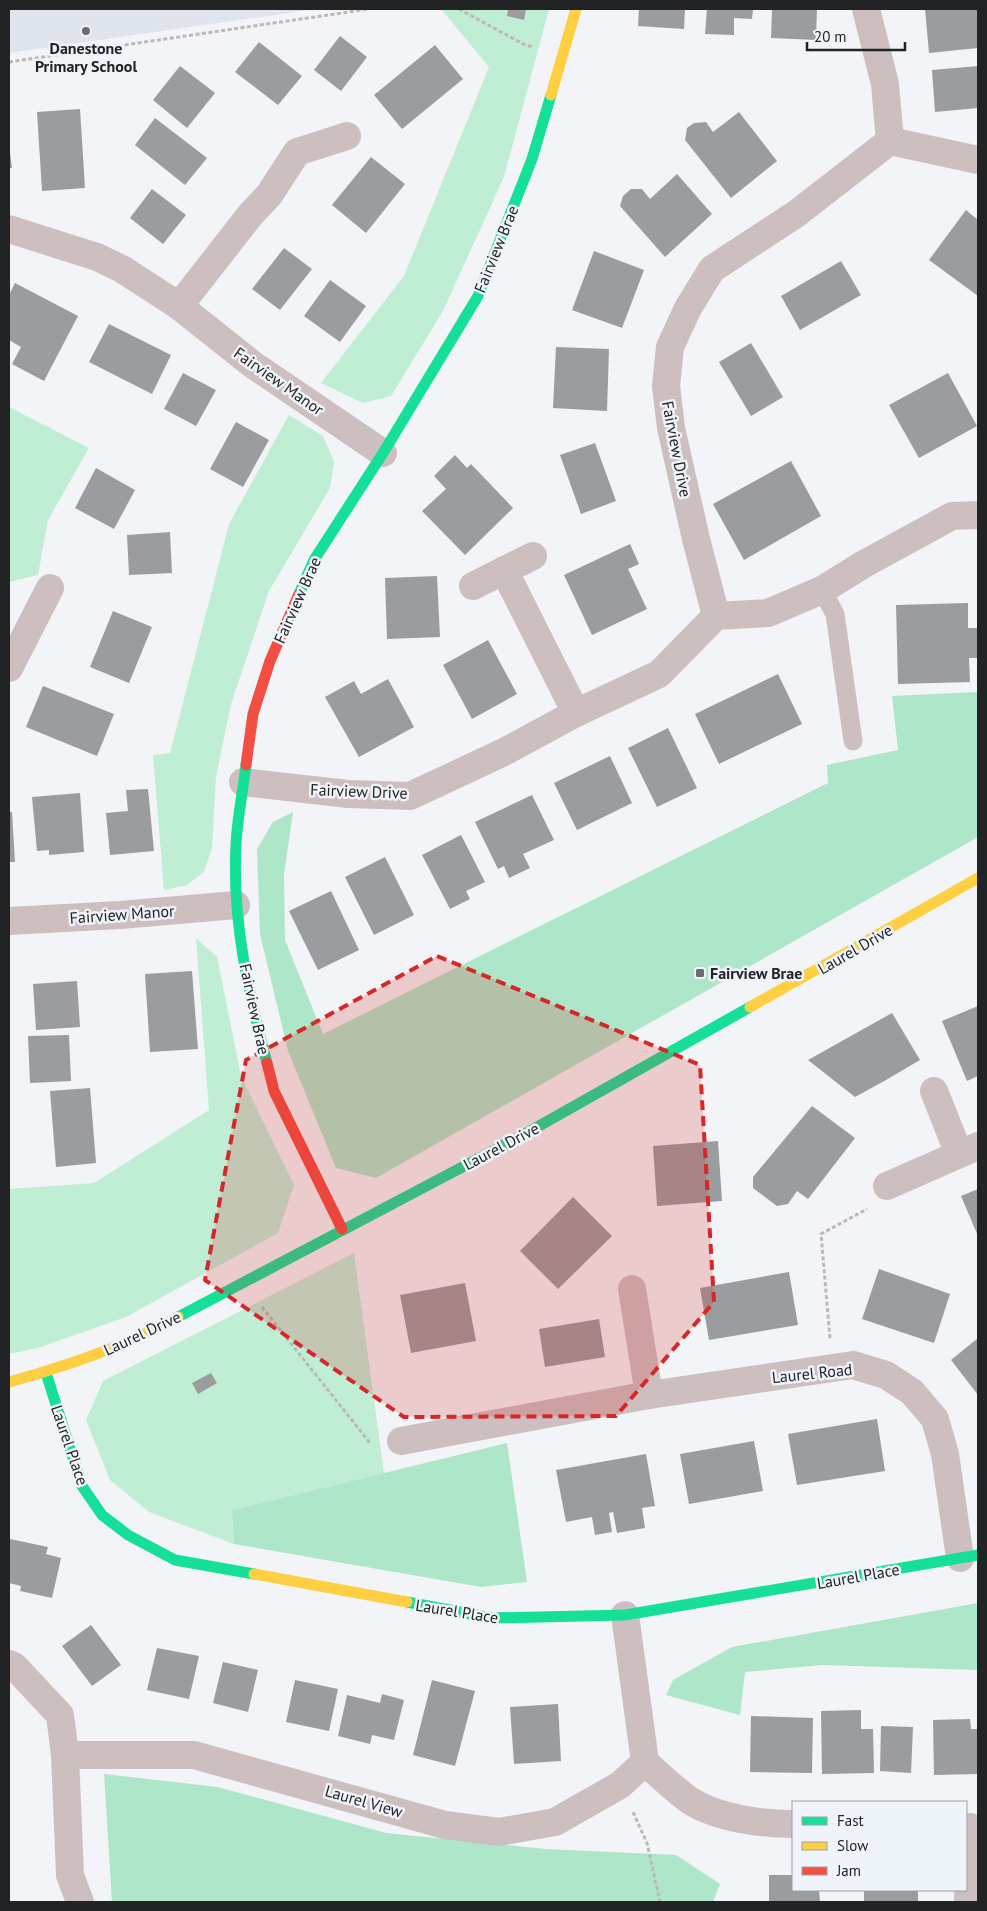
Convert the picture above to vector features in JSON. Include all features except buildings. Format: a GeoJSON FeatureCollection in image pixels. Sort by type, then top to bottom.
{"type":"FeatureCollection","features":[{"type":"Feature","properties":{"kind":"street","name":"Fairview Brae"},"geometry":{"type":"LineString","coordinates":[[342,1229],[274,1090],[250,1000],[236,905],[236,844],[253,714],[270,662],[314,560],[383,453],[478,296],[532,159],[576,9]]}},
{"type":"Feature","properties":{"kind":"street"},"geometry":{"type":"LineString","coordinates":[[866,9],[885,84],[890,141],[978,160]]}},
{"type":"Feature","properties":{"kind":"street"},"geometry":{"type":"LineString","coordinates":[[179,306],[251,214],[269,195],[297,152],[346,136]]}},
{"type":"Feature","properties":{"kind":"street","name":"Fairview Drive"},"geometry":{"type":"LineString","coordinates":[[244,782],[348,794],[410,796],[504,752],[576,713],[659,674],[716,616],[696,539],[671,428],[666,386],[670,347],[688,308],[712,268],[796,214],[890,141]]}},
{"type":"Feature","properties":{"kind":"street","name":"Fairview Manor"},"geometry":{"type":"LineString","coordinates":[[9,229],[97,257],[122,269],[179,306],[252,364],[383,453]]}},
{"type":"Feature","properties":{"kind":"street"},"geometry":{"type":"LineString","coordinates":[[716,616],[768,614],[822,590],[864,564],[952,516],[978,515]]}},
{"type":"Feature","properties":{"kind":"street"},"geometry":{"type":"LineString","coordinates":[[473,586],[533,556]]}},
{"type":"Feature","properties":{"kind":"street"},"geometry":{"type":"LineString","coordinates":[[504,570],[576,713]]}},
{"type":"Feature","properties":{"kind":"street"},"geometry":{"type":"LineString","coordinates":[[9,668],[18,624],[50,588]]}},
{"type":"Feature","properties":{"kind":"street","name":"Laurel Drive"},"geometry":{"type":"LineString","coordinates":[[9,1382],[46,1373],[140,1337],[523,1135],[978,878]]}},
{"type":"Feature","properties":{"kind":"street","name":"Fairview Manor"},"geometry":{"type":"LineString","coordinates":[[9,921],[120,916],[236,905]]}},
{"type":"Feature","properties":{"kind":"street"},"geometry":{"type":"LineString","coordinates":[[887,1186],[969,1150],[934,1091]]}},
{"type":"Feature","properties":{"kind":"street"},"geometry":{"type":"LineString","coordinates":[[632,1290],[649,1395]]}},
{"type":"Feature","properties":{"kind":"street","name":"Laurel Road"},"geometry":{"type":"LineString","coordinates":[[401,1441],[649,1395],[853,1366],[886,1375],[912,1392],[935,1419],[969,1557]]}},
{"type":"Feature","properties":{"kind":"street","name":"Laurel Place"},"geometry":{"type":"LineString","coordinates":[[46,1373],[82,1486],[102,1515],[128,1535],[176,1560],[492,1618],[625,1615],[969,1557]]}},
{"type":"Feature","properties":{"kind":"street"},"geometry":{"type":"LineString","coordinates":[[625,1615],[645,1762],[690,1801],[727,1815],[763,1824],[792,1824]]}},
{"type":"Feature","properties":{"kind":"street"},"geometry":{"type":"LineString","coordinates":[[9,1664],[14,1666],[60,1715],[65,1755],[70,1875],[80,1902]]}},
{"type":"Feature","properties":{"kind":"street","name":"Laurel View"},"geometry":{"type":"LineString","coordinates":[[65,1755],[194,1755],[446,1826],[499,1832],[555,1822],[620,1784],[645,1762]]}},
{"type":"Feature","properties":{"kind":"street"},"geometry":{"type":"LineString","coordinates":[[968,1902],[971,1828]]}},
{"type":"Feature","properties":{"kind":"lane"},"geometry":{"type":"LineString","coordinates":[[822,590],[835,614],[853,741]]}},
{"type":"Feature","properties":{"kind":"path"},"geometry":{"type":"LineString","coordinates":[[9,62],[369,9]]}},
{"type":"Feature","properties":{"kind":"path"},"geometry":{"type":"LineString","coordinates":[[459,9],[525,45],[564,55]]}},
{"type":"Feature","properties":{"kind":"path"},"geometry":{"type":"LineString","coordinates":[[832,1368],[821,1234],[878,1203],[887,1186]]}},
{"type":"Feature","properties":{"kind":"path"},"geometry":{"type":"LineString","coordinates":[[243,1282],[370,1444],[401,1441]]}},
{"type":"Feature","properties":{"kind":"path"},"geometry":{"type":"LineString","coordinates":[[648,1843],[660,1902]]}},
{"type":"Feature","properties":{"kind":"highlighted area"},"geometry":{"type":"Polygon","coordinates":[[[437,956],[700,1065],[714,1302],[616,1416],[404,1417],[205,1280],[246,1060],[437,956]]]}},
{"type":"Feature","properties":{"kind":"shaded area","name":"Danestone Primary School"},"geometry":{"type":"Polygon","coordinates":[[[9,9],[316,9],[9,53],[9,9]]]}},
{"type":"Feature","properties":{"kind":"green space"},"geometry":{"type":"Polygon","coordinates":[[[441,9],[549,9],[504,177],[443,311],[391,396],[363,403],[321,383],[404,276],[489,67],[441,9]]]}},
{"type":"Feature","properties":{"kind":"green space"},"geometry":{"type":"Polygon","coordinates":[[[9,407],[89,448],[48,520],[38,575],[9,582],[9,407]]]}},
{"type":"Feature","properties":{"kind":"green space"},"geometry":{"type":"Polygon","coordinates":[[[289,415],[323,436],[334,462],[330,488],[269,591],[231,704],[216,777],[212,848],[204,872],[187,885],[164,890],[153,755],[170,753],[229,524],[289,415]]]}},
{"type":"Feature","properties":{"kind":"green space"},"geometry":{"type":"Polygon","coordinates":[[[978,692],[978,837],[376,1178],[336,1168],[288,1051],[260,934],[257,849],[273,822],[293,812],[284,874],[285,940],[323,1034],[828,783],[827,765],[898,750],[892,696],[978,692]]]}},
{"type":"Feature","properties":{"kind":"green space"},"geometry":{"type":"Polygon","coordinates":[[[196,938],[217,957],[241,1076],[294,1185],[278,1233],[126,1317],[38,1348],[9,1354],[9,1189],[94,1183],[209,1110],[196,938]]]}},
{"type":"Feature","properties":{"kind":"green space"},"geometry":{"type":"Polygon","coordinates":[[[354,1253],[384,1473],[232,1510],[234,1544],[149,1512],[110,1480],[86,1420],[103,1381],[354,1253]]]}},
{"type":"Feature","properties":{"kind":"green space"},"geometry":{"type":"Polygon","coordinates":[[[507,1443],[527,1582],[481,1587],[234,1544],[232,1510],[507,1443]]]}},
{"type":"Feature","properties":{"kind":"green space"},"geometry":{"type":"Polygon","coordinates":[[[978,1603],[978,1670],[822,1665],[745,1672],[740,1715],[666,1695],[673,1680],[732,1647],[978,1603]]]}},
{"type":"Feature","properties":{"kind":"green space"},"geometry":{"type":"Polygon","coordinates":[[[104,1774],[218,1787],[386,1833],[546,1849],[676,1855],[720,1884],[713,1902],[112,1902],[104,1774]]]}},
{"type":"Feature","properties":{"kind":"traffic: fast"},"geometry":{"type":"LineString","coordinates":[[299,594],[314,560],[383,453],[478,296],[532,159],[551,95]]}},
{"type":"Feature","properties":{"kind":"traffic: fast"},"geometry":{"type":"LineString","coordinates":[[246,765],[237,835],[236,900],[248,982],[267,1063]]}},
{"type":"Feature","properties":{"kind":"traffic: fast"},"geometry":{"type":"LineString","coordinates":[[178,1317],[523,1135],[750,1007]]}},
{"type":"Feature","properties":{"kind":"traffic: fast"},"geometry":{"type":"LineString","coordinates":[[46,1373],[82,1486],[102,1515],[128,1535],[175,1560],[254,1574]]}},
{"type":"Feature","properties":{"kind":"traffic: fast"},"geometry":{"type":"LineString","coordinates":[[407,1602],[492,1618],[625,1615],[978,1555]]}},
{"type":"Feature","properties":{"kind":"traffic: slow"},"geometry":{"type":"LineString","coordinates":[[551,95],[576,9]]}},
{"type":"Feature","properties":{"kind":"traffic: slow"},"geometry":{"type":"LineString","coordinates":[[750,1007],[978,878]]}},
{"type":"Feature","properties":{"kind":"traffic: slow"},"geometry":{"type":"LineString","coordinates":[[9,1382],[95,1354],[137,1337],[178,1317]]}},
{"type":"Feature","properties":{"kind":"traffic: slow"},"geometry":{"type":"LineString","coordinates":[[254,1574],[407,1602]]}},
{"type":"Feature","properties":{"kind":"traffic: jam"},"geometry":{"type":"LineString","coordinates":[[246,765],[253,714],[270,661],[299,594]]}},
{"type":"Feature","properties":{"kind":"traffic: jam"},"geometry":{"type":"LineString","coordinates":[[267,1063],[274,1091],[342,1229]]}},
{"type":"Feature","properties":{"kind":"place","name":"Danestone Primary School"},"geometry":{"type":"Point","coordinates":[86,31]}},
{"type":"Feature","properties":{"kind":"place","name":"Fairview Brae"},"geometry":{"type":"Point","coordinates":[700,973]}}]}
